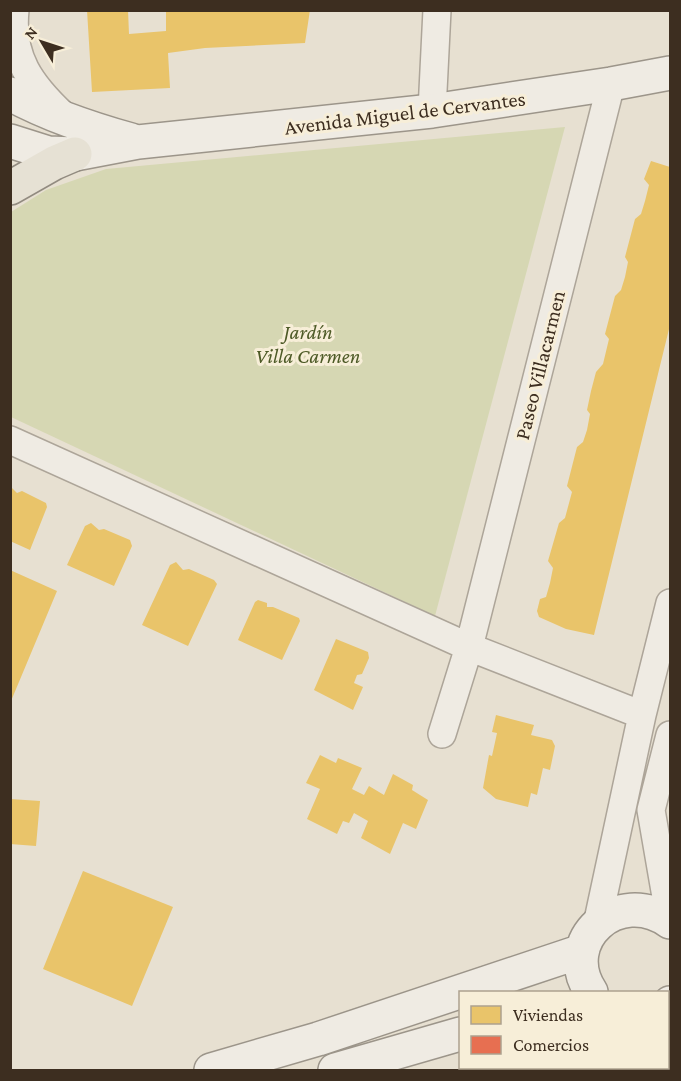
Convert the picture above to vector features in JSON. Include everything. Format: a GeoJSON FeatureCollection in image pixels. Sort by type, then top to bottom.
{"type":"FeatureCollection","features":[{"type":"Feature","properties":{"kind":"main road","name":"Avenida Miguel de Cervantes"},"geometry":{"type":"LineString","coordinates":[[10,141],[48,153],[75,154],[138,142],[432,111],[670,73]]}},
{"type":"Feature","properties":{"kind":"main road","name":"Avenida Miguel de Cervantes"},"geometry":{"type":"LineString","coordinates":[[10,94],[70,122],[138,142]]}},
{"type":"Feature","properties":{"kind":"main road"},"geometry":{"type":"LineString","coordinates":[[10,188],[75,154]]}},
{"type":"Feature","properties":{"kind":"main road"},"geometry":{"type":"LineString","coordinates":[[590,991],[585,984],[581,968],[590,938],[608,916],[620,911],[647,910],[660,914],[670,921]]}},
{"type":"Feature","properties":{"kind":"main road"},"geometry":{"type":"LineString","coordinates":[[211,1071],[318,1039],[590,938]]}},
{"type":"Feature","properties":{"kind":"main road"},"geometry":{"type":"LineString","coordinates":[[335,1071],[459,1034]]}},
{"type":"Feature","properties":{"kind":"street"},"geometry":{"type":"LineString","coordinates":[[15,10],[14,34],[20,60],[32,82],[70,122]]}},
{"type":"Feature","properties":{"kind":"street"},"geometry":{"type":"LineString","coordinates":[[432,111],[437,10]]}},
{"type":"Feature","properties":{"kind":"street","name":"Paseo Villacarmen"},"geometry":{"type":"LineString","coordinates":[[442,734],[469,647],[611,84]]}},
{"type":"Feature","properties":{"kind":"street"},"geometry":{"type":"LineString","coordinates":[[10,440],[469,647],[642,715]]}},
{"type":"Feature","properties":{"kind":"street"},"geometry":{"type":"LineString","coordinates":[[590,938],[670,603]]}},
{"type":"Feature","properties":{"kind":"street"},"geometry":{"type":"LineString","coordinates":[[670,735],[651,810],[670,921]]}},
{"type":"Feature","properties":{"kind":"street"},"geometry":{"type":"LineString","coordinates":[[669,1005],[670,1035]]}},
{"type":"Feature","properties":{"kind":"green space","name":"Jardín Villa Carmen"},"geometry":{"type":"Polygon","coordinates":[[[565,127],[435,616],[11,417],[11,212],[46,190],[106,169],[565,127]]]}},
{"type":"Feature","properties":{"kind":"building: Viviendas"},"geometry":{"type":"Polygon","coordinates":[[[87,10],[128,10],[129,34],[166,31],[166,10],[310,10],[305,43],[205,48],[168,53],[170,88],[92,92],[87,10]]]}},
{"type":"Feature","properties":{"kind":"building: Viviendas"},"geometry":{"type":"Polygon","coordinates":[[[651,161],[670,167],[670,325],[594,635],[566,629],[539,617],[537,611],[540,599],[546,597],[550,583],[553,568],[548,561],[559,523],[565,518],[572,492],[567,486],[577,447],[583,442],[587,430],[590,414],[587,410],[591,391],[596,372],[603,364],[609,339],[605,334],[615,296],[621,290],[625,277],[628,262],[625,257],[635,219],[641,214],[645,201],[649,185],[644,179],[651,161]]]}},
{"type":"Feature","properties":{"kind":"building: Viviendas"},"geometry":{"type":"Polygon","coordinates":[[[10,486],[17,493],[22,491],[46,503],[47,507],[30,550],[10,541],[10,486]]]}},
{"type":"Feature","properties":{"kind":"building: Viviendas"},"geometry":{"type":"Polygon","coordinates":[[[91,523],[99,530],[104,529],[130,540],[132,546],[114,586],[67,565],[85,526],[91,523]]]}},
{"type":"Feature","properties":{"kind":"building: Viviendas"},"geometry":{"type":"Polygon","coordinates":[[[176,562],[183,570],[189,569],[214,580],[217,584],[188,646],[142,625],[170,565],[176,562]]]}},
{"type":"Feature","properties":{"kind":"building: Viviendas"},"geometry":{"type":"Polygon","coordinates":[[[10,570],[57,591],[11,701],[10,701],[10,570]]]}},
{"type":"Feature","properties":{"kind":"building: Viviendas"},"geometry":{"type":"Polygon","coordinates":[[[258,600],[267,603],[267,607],[273,607],[299,618],[300,621],[282,660],[238,640],[258,600]]]}},
{"type":"Feature","properties":{"kind":"building: Viviendas"},"geometry":{"type":"Polygon","coordinates":[[[336,639],[368,652],[369,658],[362,674],[357,675],[354,683],[363,687],[353,710],[314,690],[336,639]]]}},
{"type":"Feature","properties":{"kind":"building: Viviendas"},"geometry":{"type":"Polygon","coordinates":[[[496,715],[534,725],[531,735],[552,740],[555,746],[550,770],[543,768],[537,795],[531,793],[528,807],[496,799],[483,788],[489,755],[492,756],[497,733],[492,732],[496,715]]]}},
{"type":"Feature","properties":{"kind":"building: Viviendas"},"geometry":{"type":"Polygon","coordinates":[[[320,755],[336,763],[338,758],[362,768],[352,789],[364,795],[369,786],[384,795],[393,774],[413,785],[412,790],[428,800],[416,829],[403,823],[390,854],[361,838],[368,821],[354,813],[349,823],[343,821],[337,834],[307,819],[320,789],[306,783],[320,755]]]}},
{"type":"Feature","properties":{"kind":"building: Viviendas"},"geometry":{"type":"Polygon","coordinates":[[[10,799],[40,801],[36,846],[10,844],[10,799]]]}},
{"type":"Feature","properties":{"kind":"building: Viviendas"},"geometry":{"type":"Polygon","coordinates":[[[83,871],[173,907],[132,1006],[43,969],[83,871]]]}},
{"type":"Feature","properties":{"kind":"building: Comercios"},"geometry":{"type":"Polygon","coordinates":[[[559,1069],[562,1070],[488,1070],[559,1069]]]}}]}
